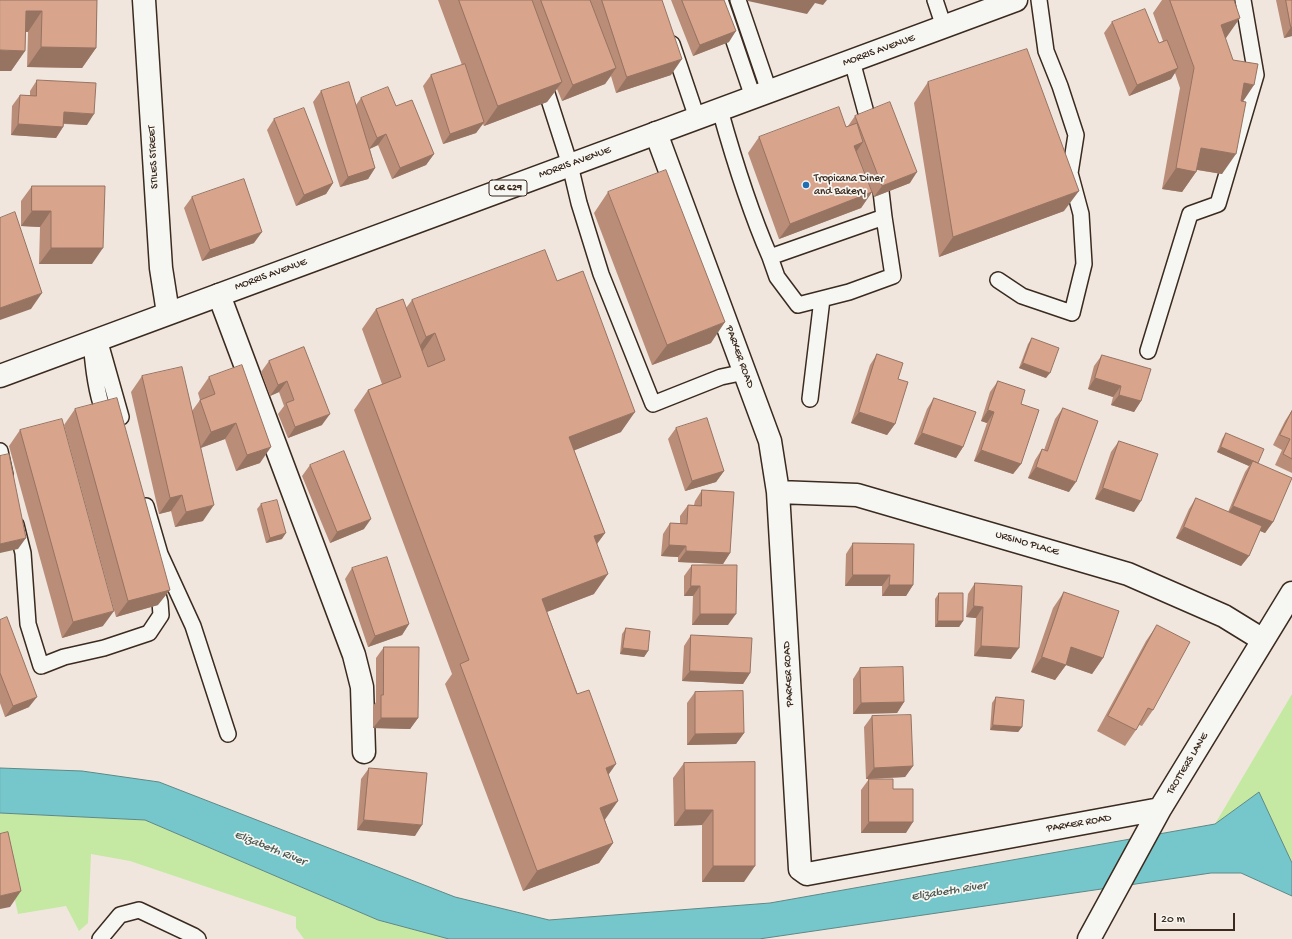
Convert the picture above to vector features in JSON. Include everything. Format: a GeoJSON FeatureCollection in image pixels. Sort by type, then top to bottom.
{"type":"FeatureCollection","features":[{"type":"Feature","properties":{"kind":"street","name":"STILES STREET"},"geometry":{"type":"LineString","coordinates":[[144,0],[161,268],[168,313]]}},
{"type":"Feature","properties":{"kind":"street","name":"MORRIS AVENUE"},"geometry":{"type":"LineString","coordinates":[[0,376],[1016,0]]}},
{"type":"Feature","properties":{"kind":"street","name":"PARKER ROAD"},"geometry":{"type":"LineString","coordinates":[[656,133],[770,442],[778,492],[800,869],[807,874],[1160,809]]}},
{"type":"Feature","properties":{"kind":"street"},"geometry":{"type":"LineString","coordinates":[[220,295],[354,656],[362,688],[364,752]]}},
{"type":"Feature","properties":{"kind":"street","name":"URSINO PLACE"},"geometry":{"type":"LineString","coordinates":[[778,492],[857,495],[1128,574],[1224,616],[1263,640]]}},
{"type":"Feature","properties":{"kind":"street","name":"TROTTERS LANE"},"geometry":{"type":"LineString","coordinates":[[1089,939],[1160,809],[1292,593]]}},
{"type":"Feature","properties":{"kind":"lane"},"geometry":{"type":"LineString","coordinates":[[720,0],[761,94]]}},
{"type":"Feature","properties":{"kind":"lane"},"geometry":{"type":"LineString","coordinates":[[738,0],[761,94]]}},
{"type":"Feature","properties":{"kind":"lane"},"geometry":{"type":"LineString","coordinates":[[935,0],[944,27]]}},
{"type":"Feature","properties":{"kind":"lane"},"geometry":{"type":"LineString","coordinates":[[998,280],[1022,296],[1072,313],[1084,264],[1081,214],[1070,173],[1076,135],[1060,86],[1046,51],[1039,0]]}},
{"type":"Feature","properties":{"kind":"lane"},"geometry":{"type":"LineString","coordinates":[[1148,351],[1190,214],[1218,204],[1256,75],[1243,0]]}},
{"type":"Feature","properties":{"kind":"lane"},"geometry":{"type":"LineString","coordinates":[[667,30],[697,118]]}},
{"type":"Feature","properties":{"kind":"lane"},"geometry":{"type":"LineString","coordinates":[[720,110],[753,219],[777,277],[798,306],[849,292],[893,276],[876,152],[852,61]]}},
{"type":"Feature","properties":{"kind":"lane"},"geometry":{"type":"LineString","coordinates":[[538,65],[570,165],[579,203],[601,274],[653,404],[721,377],[745,372]]}},
{"type":"Feature","properties":{"kind":"lane"},"geometry":{"type":"LineString","coordinates":[[770,257],[884,217]]}},
{"type":"Feature","properties":{"kind":"lane"},"geometry":{"type":"LineString","coordinates":[[810,399],[822,299]]}},
{"type":"Feature","properties":{"kind":"lane"},"geometry":{"type":"LineString","coordinates":[[95,341],[120,434],[102,406],[95,376],[95,341]]}},
{"type":"Feature","properties":{"kind":"lane"},"geometry":{"type":"LineString","coordinates":[[0,451],[8,487]]}},
{"type":"Feature","properties":{"kind":"lane"},"geometry":{"type":"LineString","coordinates":[[13,509],[23,553],[28,624],[41,666],[64,657],[104,648],[149,633],[161,615],[160,602],[151,570],[138,497],[160,554],[192,626],[228,734]]}},
{"type":"Feature","properties":{"kind":"lane"},"geometry":{"type":"LineString","coordinates":[[100,939],[120,915],[139,910],[198,939]]}},
{"type":"Feature","properties":{"kind":"green space"},"geometry":{"type":"Polygon","coordinates":[[[1292,694],[1292,863],[1259,792],[1215,824],[1292,694]]]}},
{"type":"Feature","properties":{"kind":"green space"},"geometry":{"type":"Polygon","coordinates":[[[0,813],[145,820],[378,920],[449,939],[304,939],[296,928],[296,917],[130,861],[91,854],[88,923],[79,931],[66,906],[18,914],[2,840],[0,840],[0,813]]]}},
{"type":"Feature","properties":{"kind":"water","name":"Elizabeth River"},"geometry":{"type":"Polygon","coordinates":[[[0,768],[82,771],[159,782],[455,897],[549,920],[770,903],[1215,824],[1259,792],[1292,863],[1292,896],[1241,873],[1211,873],[759,939],[449,939],[378,920],[145,820],[0,813],[0,768]]]}},
{"type":"Feature","properties":{"kind":"building"},"geometry":{"type":"Polygon","coordinates":[[[0,0],[97,0],[96,48],[41,47],[42,11],[26,11],[25,51],[0,50],[0,0]]]}},
{"type":"Feature","properties":{"kind":"building"},"geometry":{"type":"Polygon","coordinates":[[[459,0],[532,0],[562,82],[498,106],[459,0]]]}},
{"type":"Feature","properties":{"kind":"building"},"geometry":{"type":"Polygon","coordinates":[[[541,0],[590,0],[616,68],[573,85],[541,0]]]}},
{"type":"Feature","properties":{"kind":"building"},"geometry":{"type":"Polygon","coordinates":[[[602,0],[662,0],[682,59],[627,77],[602,0]]]}},
{"type":"Feature","properties":{"kind":"building"},"geometry":{"type":"Polygon","coordinates":[[[682,0],[724,0],[736,31],[700,45],[682,0]]]}},
{"type":"Feature","properties":{"kind":"building"},"geometry":{"type":"Polygon","coordinates":[[[1170,0],[1234,0],[1240,18],[1221,25],[1233,60],[1258,64],[1254,85],[1244,83],[1241,101],[1246,102],[1236,154],[1201,148],[1196,172],[1176,168],[1194,68],[1170,0]]]}},
{"type":"Feature","properties":{"kind":"building"},"geometry":{"type":"Polygon","coordinates":[[[1286,0],[1292,0],[1292,27],[1291,27],[1286,0]]]}},
{"type":"Feature","properties":{"kind":"building"},"geometry":{"type":"Polygon","coordinates":[[[1145,9],[1159,43],[1167,40],[1178,68],[1137,85],[1112,22],[1145,9]]]}},
{"type":"Feature","properties":{"kind":"building"},"geometry":{"type":"Polygon","coordinates":[[[1027,49],[1079,191],[953,237],[928,82],[1027,49]]]}},
{"type":"Feature","properties":{"kind":"building"},"geometry":{"type":"Polygon","coordinates":[[[465,64],[484,122],[450,134],[431,75],[465,64]]]}},
{"type":"Feature","properties":{"kind":"building"},"geometry":{"type":"Polygon","coordinates":[[[37,80],[96,83],[94,114],[64,112],[63,127],[18,124],[20,95],[36,96],[37,80]]]}},
{"type":"Feature","properties":{"kind":"building"},"geometry":{"type":"Polygon","coordinates":[[[349,82],[375,168],[348,177],[321,91],[349,82]]]}},
{"type":"Feature","properties":{"kind":"building"},"geometry":{"type":"Polygon","coordinates":[[[388,87],[396,106],[412,100],[434,154],[400,168],[386,134],[377,138],[361,98],[388,87]]]}},
{"type":"Feature","properties":{"kind":"building"},"geometry":{"type":"Polygon","coordinates":[[[890,102],[917,172],[882,186],[855,116],[890,102]]]}},
{"type":"Feature","properties":{"kind":"building","name":"Tropicana Diner and Bakery"},"geometry":{"type":"Polygon","coordinates":[[[839,107],[846,127],[857,123],[863,142],[854,146],[872,192],[790,224],[759,137],[839,107]]]}},
{"type":"Feature","properties":{"kind":"building"},"geometry":{"type":"Polygon","coordinates":[[[304,108],[333,183],[304,195],[274,119],[304,108]]]}},
{"type":"Feature","properties":{"kind":"building"},"geometry":{"type":"Polygon","coordinates":[[[666,170],[725,322],[667,345],[608,192],[666,170]]]}},
{"type":"Feature","properties":{"kind":"building"},"geometry":{"type":"Polygon","coordinates":[[[244,179],[262,232],[210,250],[192,197],[244,179]]]}},
{"type":"Feature","properties":{"kind":"building"},"geometry":{"type":"Polygon","coordinates":[[[32,186],[105,186],[103,248],[51,248],[51,211],[32,211],[32,186]]]}},
{"type":"Feature","properties":{"kind":"building"},"geometry":{"type":"Polygon","coordinates":[[[15,212],[42,293],[0,308],[0,218],[15,212]]]}},
{"type":"Feature","properties":{"kind":"building"},"geometry":{"type":"Polygon","coordinates":[[[545,250],[557,281],[583,271],[635,412],[569,437],[605,533],[594,536],[608,574],[542,599],[577,694],[589,690],[616,764],[606,768],[618,801],[600,808],[613,843],[537,871],[460,664],[469,660],[368,390],[401,377],[376,309],[403,299],[428,367],[445,360],[435,333],[426,337],[412,300],[545,250]]]}},
{"type":"Feature","properties":{"kind":"building"},"geometry":{"type":"Polygon","coordinates":[[[1032,338],[1059,348],[1050,373],[1023,363],[1032,338]]]}},
{"type":"Feature","properties":{"kind":"building"},"geometry":{"type":"Polygon","coordinates":[[[304,347],[330,414],[295,427],[286,403],[294,400],[287,381],[278,385],[269,361],[304,347]]]}},
{"type":"Feature","properties":{"kind":"building"},"geometry":{"type":"Polygon","coordinates":[[[877,354],[903,363],[898,379],[908,382],[895,424],[859,412],[877,354]]]}},
{"type":"Feature","properties":{"kind":"building"},"geometry":{"type":"Polygon","coordinates":[[[1102,355],[1151,369],[1141,401],[1119,395],[1121,386],[1095,378],[1102,355]]]}},
{"type":"Feature","properties":{"kind":"building"},"geometry":{"type":"Polygon","coordinates":[[[242,365],[271,447],[247,455],[236,423],[211,432],[200,400],[215,394],[209,377],[242,365]]]}},
{"type":"Feature","properties":{"kind":"building"},"geometry":{"type":"Polygon","coordinates":[[[182,367],[214,505],[186,512],[182,495],[170,498],[142,376],[182,367]]]}},
{"type":"Feature","properties":{"kind":"building"},"geometry":{"type":"Polygon","coordinates":[[[998,381],[1025,390],[1021,404],[1039,410],[1021,464],[981,450],[994,412],[988,410],[998,381]]]}},
{"type":"Feature","properties":{"kind":"building"},"geometry":{"type":"Polygon","coordinates":[[[117,398],[170,590],[128,601],[75,409],[117,398]]]}},
{"type":"Feature","properties":{"kind":"building"},"geometry":{"type":"Polygon","coordinates":[[[934,398],[976,412],[963,447],[922,433],[934,398]]]}},
{"type":"Feature","properties":{"kind":"building"},"geometry":{"type":"Polygon","coordinates":[[[1063,408],[1098,421],[1076,482],[1036,467],[1042,449],[1047,451],[1063,408]]]}},
{"type":"Feature","properties":{"kind":"building"},"geometry":{"type":"Polygon","coordinates":[[[1292,411],[1292,459],[1283,454],[1290,439],[1280,435],[1292,411]]]}},
{"type":"Feature","properties":{"kind":"building"},"geometry":{"type":"Polygon","coordinates":[[[707,418],[724,471],[692,481],[676,428],[707,418]]]}},
{"type":"Feature","properties":{"kind":"building"},"geometry":{"type":"Polygon","coordinates":[[[62,419],[114,611],[73,622],[20,430],[62,419]]]}},
{"type":"Feature","properties":{"kind":"building"},"geometry":{"type":"Polygon","coordinates":[[[1226,433],[1264,449],[1258,463],[1221,447],[1226,433]]]}},
{"type":"Feature","properties":{"kind":"building"},"geometry":{"type":"Polygon","coordinates":[[[1119,441],[1158,454],[1141,501],[1103,488],[1119,441]]]}},
{"type":"Feature","properties":{"kind":"building"},"geometry":{"type":"Polygon","coordinates":[[[344,451],[371,519],[337,532],[310,465],[344,451]]]}},
{"type":"Feature","properties":{"kind":"building"},"geometry":{"type":"Polygon","coordinates":[[[9,454],[26,538],[0,544],[0,456],[9,454]]]}},
{"type":"Feature","properties":{"kind":"building"},"geometry":{"type":"Polygon","coordinates":[[[1253,461],[1292,478],[1273,522],[1233,506],[1253,461]]]}},
{"type":"Feature","properties":{"kind":"building"},"geometry":{"type":"Polygon","coordinates":[[[702,490],[734,492],[730,553],[686,551],[686,546],[669,545],[670,523],[687,524],[688,505],[701,506],[702,490]]]}},
{"type":"Feature","properties":{"kind":"building"},"geometry":{"type":"Polygon","coordinates":[[[1196,498],[1262,526],[1249,556],[1184,527],[1196,498]]]}},
{"type":"Feature","properties":{"kind":"building"},"geometry":{"type":"Polygon","coordinates":[[[277,500],[286,533],[270,538],[261,504],[277,500]]]}},
{"type":"Feature","properties":{"kind":"building"},"geometry":{"type":"Polygon","coordinates":[[[853,543],[914,544],[913,585],[889,585],[890,575],[853,575],[853,543]]]}},
{"type":"Feature","properties":{"kind":"building"},"geometry":{"type":"Polygon","coordinates":[[[387,557],[409,624],[375,636],[352,568],[387,557]]]}},
{"type":"Feature","properties":{"kind":"building"},"geometry":{"type":"Polygon","coordinates":[[[692,565],[737,565],[736,614],[700,614],[700,586],[691,586],[692,565]]]}},
{"type":"Feature","properties":{"kind":"building"},"geometry":{"type":"Polygon","coordinates":[[[975,583],[1022,586],[1019,648],[981,646],[983,607],[974,606],[975,583]]]}},
{"type":"Feature","properties":{"kind":"building"},"geometry":{"type":"Polygon","coordinates":[[[1064,592],[1119,611],[1103,658],[1071,647],[1066,665],[1042,657],[1064,592]]]}},
{"type":"Feature","properties":{"kind":"building"},"geometry":{"type":"Polygon","coordinates":[[[939,593],[963,593],[963,621],[938,621],[939,593]]]}},
{"type":"Feature","properties":{"kind":"building"},"geometry":{"type":"Polygon","coordinates":[[[7,617],[37,697],[13,706],[0,673],[0,620],[7,617]]]}},
{"type":"Feature","properties":{"kind":"building"},"geometry":{"type":"Polygon","coordinates":[[[1157,625],[1190,642],[1153,710],[1148,708],[1136,730],[1108,716],[1157,625]]]}},
{"type":"Feature","properties":{"kind":"building"},"geometry":{"type":"Polygon","coordinates":[[[626,628],[650,631],[648,651],[623,648],[626,628]]]}},
{"type":"Feature","properties":{"kind":"building"},"geometry":{"type":"Polygon","coordinates":[[[691,635],[752,638],[750,673],[690,671],[691,635]]]}},
{"type":"Feature","properties":{"kind":"building"},"geometry":{"type":"Polygon","coordinates":[[[384,647],[419,647],[418,718],[381,718],[384,647]]]}},
{"type":"Feature","properties":{"kind":"building"},"geometry":{"type":"Polygon","coordinates":[[[903,667],[904,702],[861,703],[860,668],[903,667]]]}},
{"type":"Feature","properties":{"kind":"building"},"geometry":{"type":"Polygon","coordinates":[[[743,691],[744,733],[695,734],[695,692],[743,691]]]}},
{"type":"Feature","properties":{"kind":"building"},"geometry":{"type":"Polygon","coordinates":[[[996,697],[1024,700],[1022,727],[993,725],[996,697]]]}},
{"type":"Feature","properties":{"kind":"building"},"geometry":{"type":"Polygon","coordinates":[[[911,715],[913,766],[874,768],[872,716],[911,715]]]}},
{"type":"Feature","properties":{"kind":"building"},"geometry":{"type":"Polygon","coordinates":[[[755,762],[755,866],[713,866],[713,810],[685,810],[684,763],[755,762]]]}},
{"type":"Feature","properties":{"kind":"building"},"geometry":{"type":"Polygon","coordinates":[[[369,768],[427,773],[422,825],[364,820],[369,768]]]}},
{"type":"Feature","properties":{"kind":"building"},"geometry":{"type":"Polygon","coordinates":[[[869,779],[893,779],[893,789],[913,789],[913,822],[869,822],[869,779]]]}},
{"type":"Feature","properties":{"kind":"building"},"geometry":{"type":"Polygon","coordinates":[[[8,832],[21,891],[0,896],[0,834],[8,832]]]}},
{"type":"Feature","properties":{"kind":"place","name":"Tropicana Diner and Bakery"},"geometry":{"type":"Point","coordinates":[806,185]}}]}
